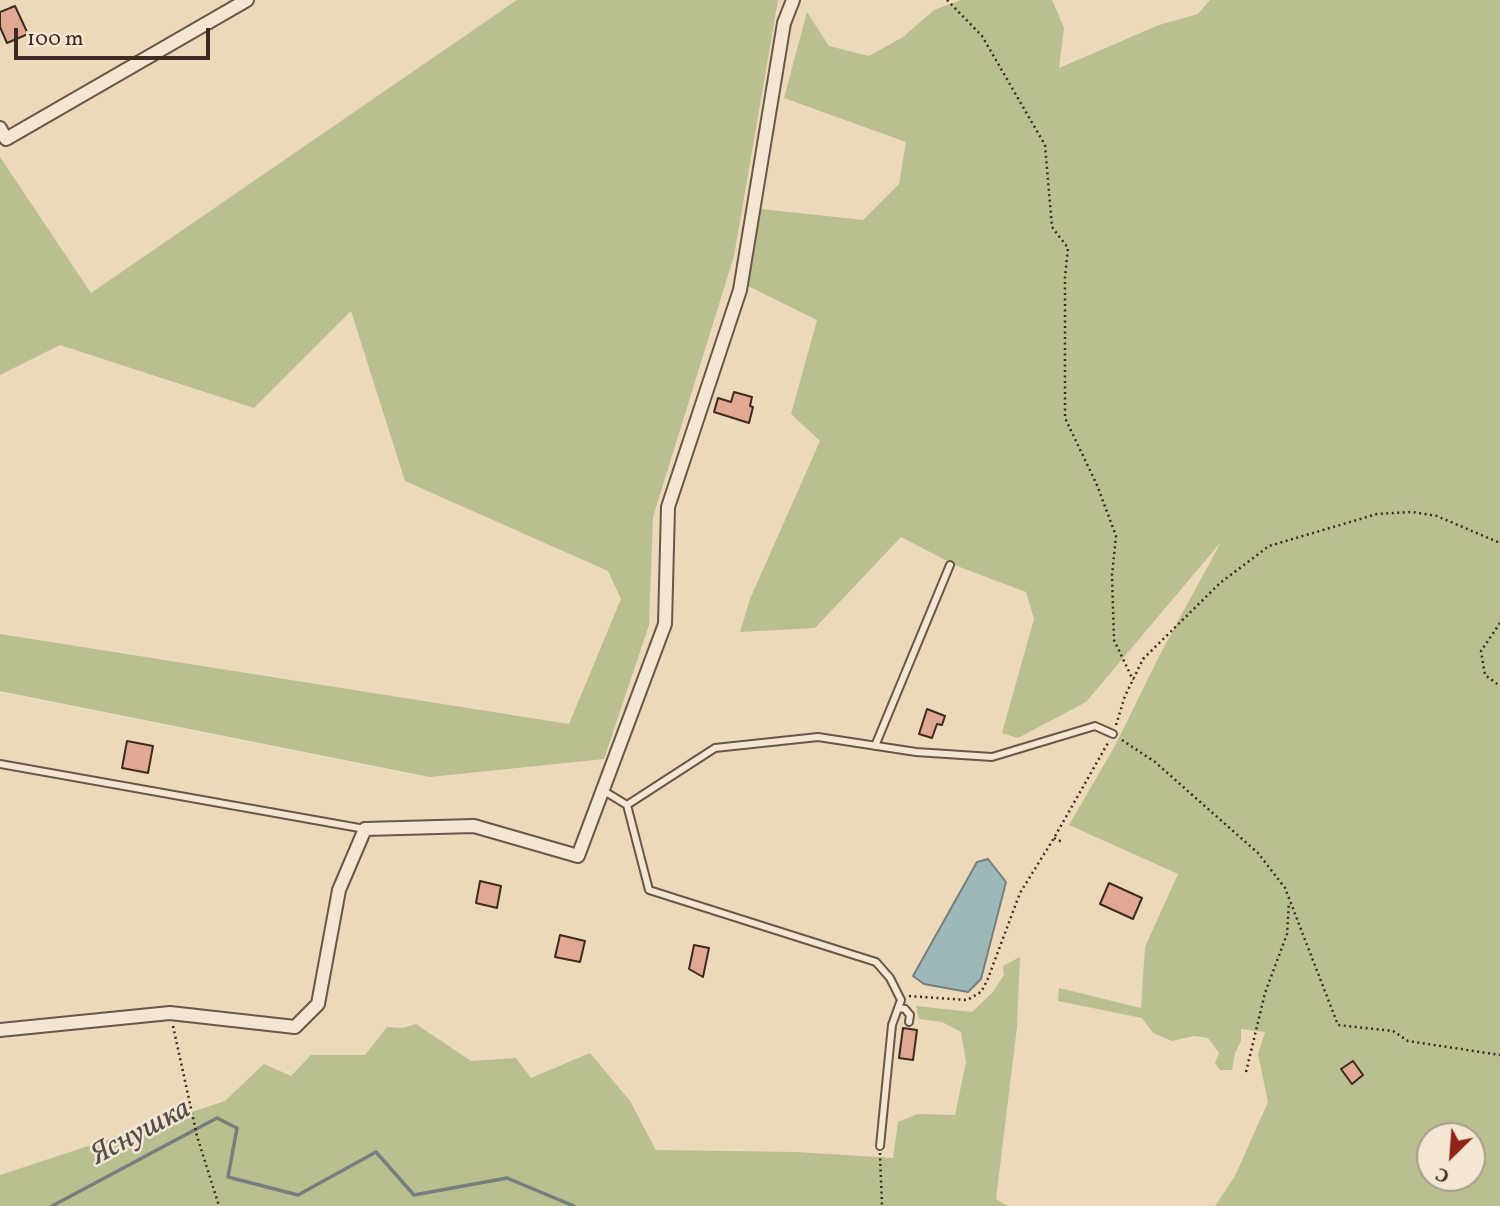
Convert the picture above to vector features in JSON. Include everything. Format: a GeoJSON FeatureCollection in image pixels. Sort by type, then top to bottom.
{"type":"FeatureCollection","features":[{"type":"Feature","properties":{"kind":"street"},"geometry":{"type":"LineString","coordinates":[[0,128],[6,139],[247,0]]}},
{"type":"Feature","properties":{"kind":"street"},"geometry":{"type":"LineString","coordinates":[[0,1030],[170,1013],[295,1027],[318,1004],[339,890],[365,829],[474,826],[578,856],[665,624],[668,507],[740,290],[784,23],[793,0]]}},
{"type":"Feature","properties":{"kind":"lane"},"geometry":{"type":"LineString","coordinates":[[875,746],[950,565]]}},
{"type":"Feature","properties":{"kind":"lane"},"geometry":{"type":"LineString","coordinates":[[627,805],[715,748],[818,737],[916,752],[992,757],[1095,726],[1114,734]]}},
{"type":"Feature","properties":{"kind":"lane"},"geometry":{"type":"LineString","coordinates":[[0,764],[365,829]]}},
{"type":"Feature","properties":{"kind":"lane"},"geometry":{"type":"LineString","coordinates":[[604,790],[627,805],[649,890],[876,962],[890,978],[901,1000],[892,1025],[880,1146]]}},
{"type":"Feature","properties":{"kind":"lane"},"geometry":{"type":"LineString","coordinates":[[899,1007],[910,1015],[909,1022]]}},
{"type":"Feature","properties":{"kind":"path"},"geometry":{"type":"LineString","coordinates":[[947,0],[982,36],[1045,145],[1052,227],[1068,248],[1065,277],[1065,418],[1097,485],[1116,536],[1112,575],[1114,640],[1133,680]]}},
{"type":"Feature","properties":{"kind":"path"},"geometry":{"type":"LineString","coordinates":[[901,1000],[909,996],[967,1000],[981,992],[1020,892],[1114,734],[1125,696],[1143,659],[1220,583],[1269,546],[1377,513],[1412,512],[1437,516],[1500,543]]}},
{"type":"Feature","properties":{"kind":"path"},"geometry":{"type":"LineString","coordinates":[[1500,622],[1481,651],[1485,675],[1500,686]]}},
{"type":"Feature","properties":{"kind":"path"},"geometry":{"type":"LineString","coordinates":[[1114,734],[1154,762],[1258,853],[1285,888],[1339,1025],[1393,1031],[1408,1041],[1500,1055]]}},
{"type":"Feature","properties":{"kind":"path"},"geometry":{"type":"LineString","coordinates":[[1054,838],[1062,842]]}},
{"type":"Feature","properties":{"kind":"path"},"geometry":{"type":"LineString","coordinates":[[1246,1072],[1265,993],[1287,934],[1290,899]]}},
{"type":"Feature","properties":{"kind":"path"},"geometry":{"type":"LineString","coordinates":[[170,1013],[197,1136],[219,1206]]}},
{"type":"Feature","properties":{"kind":"path"},"geometry":{"type":"LineString","coordinates":[[880,1146],[882,1206]]}},
{"type":"Feature","properties":{"kind":"green space"},"geometry":{"type":"Polygon","coordinates":[[[517,0],[778,0],[734,256],[653,517],[649,625],[604,759],[430,777],[0,691],[0,634],[569,724],[621,599],[608,571],[405,481],[351,311],[254,408],[60,345],[0,375],[0,157],[91,293],[517,0]]]}},
{"type":"Feature","properties":{"kind":"green space"},"geometry":{"type":"Polygon","coordinates":[[[961,0],[1052,0],[1064,28],[1059,68],[1159,25],[1198,14],[1210,0],[1500,0],[1500,1206],[1215,1206],[1235,1176],[1268,1102],[1258,1054],[1265,1032],[1241,1029],[1241,1041],[1235,1053],[1232,1070],[1220,1070],[1215,1063],[1219,1053],[1208,1038],[1194,1036],[1172,1041],[1153,1033],[1142,1018],[1058,1001],[1059,988],[1141,1008],[1145,947],[1178,874],[1069,825],[1116,744],[1158,658],[1221,542],[1086,702],[1018,738],[1002,733],[1034,619],[1026,592],[957,566],[901,537],[815,628],[740,632],[750,599],[820,441],[791,414],[817,320],[746,285],[761,209],[863,220],[899,184],[906,142],[784,98],[807,12],[829,46],[869,56],[903,37],[934,10],[961,0]]]}},
{"type":"Feature","properties":{"kind":"green space"},"geometry":{"type":"Polygon","coordinates":[[[1020,957],[1017,1027],[996,1199],[1008,1206],[0,1206],[0,1175],[225,1101],[264,1064],[291,1076],[311,1055],[365,1055],[387,1027],[403,1028],[416,1024],[471,1061],[516,1058],[531,1078],[590,1053],[630,1101],[656,1150],[797,1152],[893,1158],[898,1122],[917,1114],[955,1115],[966,1062],[961,1032],[942,1022],[919,1019],[916,1006],[972,1012],[993,992],[1004,975],[1003,966],[1020,957]]]}},
{"type":"Feature","properties":{"kind":"water"},"geometry":{"type":"Polygon","coordinates":[[[988,859],[1006,882],[981,979],[968,992],[924,984],[913,976],[977,862],[988,859]]]}},
{"type":"Feature","properties":{"kind":"building"},"geometry":{"type":"Polygon","coordinates":[[[15,6],[28,34],[7,43],[0,27],[0,12],[15,6]]]}},
{"type":"Feature","properties":{"kind":"building"},"geometry":{"type":"Polygon","coordinates":[[[734,392],[752,397],[750,406],[753,407],[749,423],[714,412],[718,398],[731,402],[734,392]]]}},
{"type":"Feature","properties":{"kind":"building"},"geometry":{"type":"Polygon","coordinates":[[[927,709],[945,716],[942,725],[937,724],[932,738],[919,734],[927,709]]]}},
{"type":"Feature","properties":{"kind":"building"},"geometry":{"type":"Polygon","coordinates":[[[127,741],[153,746],[148,773],[122,768],[127,741]]]}},
{"type":"Feature","properties":{"kind":"building"},"geometry":{"type":"Polygon","coordinates":[[[480,881],[501,886],[497,908],[476,903],[480,881]]]}},
{"type":"Feature","properties":{"kind":"building"},"geometry":{"type":"Polygon","coordinates":[[[1109,883],[1142,898],[1133,919],[1100,904],[1109,883]]]}},
{"type":"Feature","properties":{"kind":"building"},"geometry":{"type":"Polygon","coordinates":[[[560,935],[585,941],[580,962],[555,957],[560,935]]]}},
{"type":"Feature","properties":{"kind":"building"},"geometry":{"type":"Polygon","coordinates":[[[694,945],[709,948],[703,977],[689,969],[694,945]]]}},
{"type":"Feature","properties":{"kind":"building"},"geometry":{"type":"Polygon","coordinates":[[[903,1028],[917,1030],[913,1060],[899,1058],[903,1028]]]}},
{"type":"Feature","properties":{"kind":"building"},"geometry":{"type":"Polygon","coordinates":[[[1353,1061],[1363,1075],[1352,1084],[1341,1069],[1353,1061]]]}},
{"type":"Feature","properties":{"kind":"waterway","name":"Яснушка"},"geometry":{"type":"LineString","coordinates":[[52,1206],[217,1118],[237,1128],[228,1177],[298,1195],[376,1152],[414,1195],[507,1178],[574,1206]]}}]}
